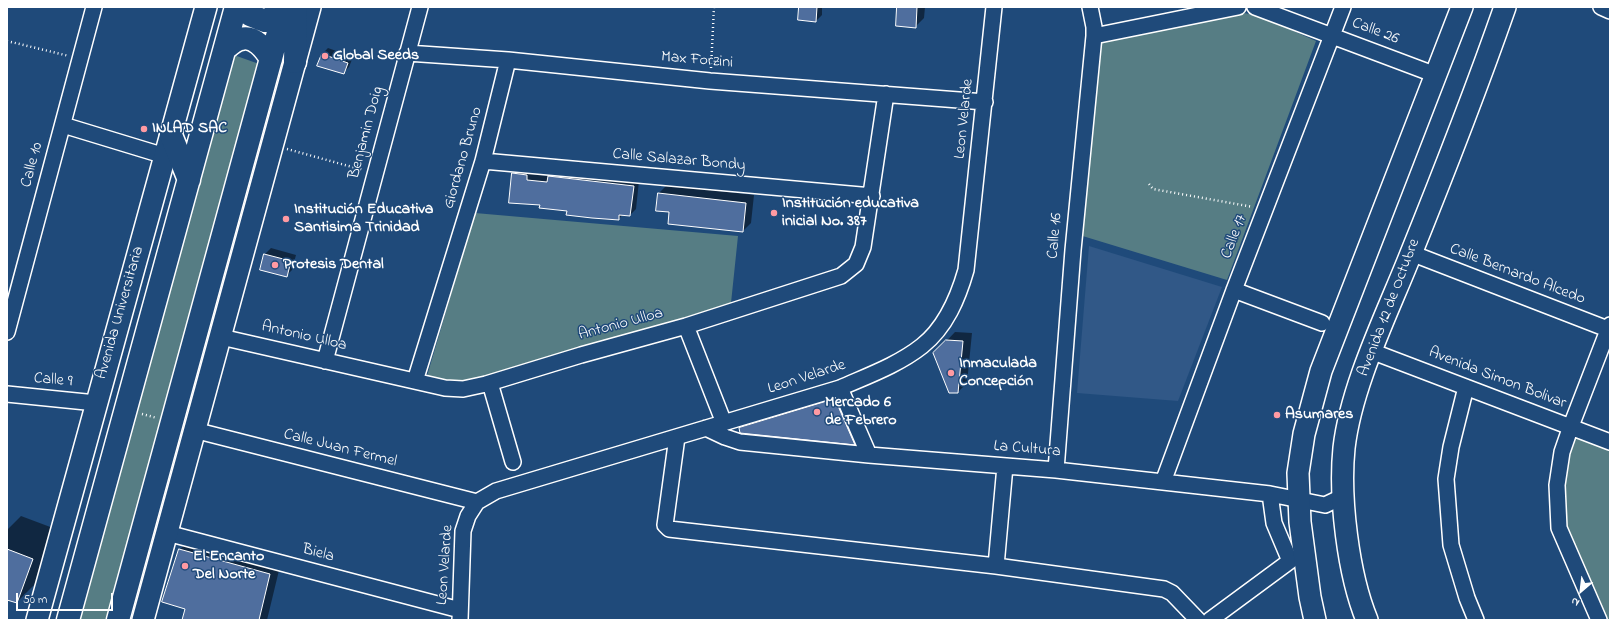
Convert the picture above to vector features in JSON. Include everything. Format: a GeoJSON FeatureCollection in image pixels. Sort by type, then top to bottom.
{"type":"FeatureCollection","features":[{"type":"Feature","properties":{"kind":"main road","name":"Avenida Universitaria"},"geometry":{"type":"LineString","coordinates":[[37,620],[206,7]]}},
{"type":"Feature","properties":{"kind":"main road","name":"Avenida Universitaria"},"geometry":{"type":"LineString","coordinates":[[68,620],[236,7]]}},
{"type":"Feature","properties":{"kind":"main road"},"geometry":{"type":"LineString","coordinates":[[244,7],[250,15],[265,21],[285,7]]}},
{"type":"Feature","properties":{"kind":"main road"},"geometry":{"type":"LineString","coordinates":[[118,620],[285,7]]}},
{"type":"Feature","properties":{"kind":"main road"},"geometry":{"type":"LineString","coordinates":[[295,62],[296,7]]}},
{"type":"Feature","properties":{"kind":"main road"},"geometry":{"type":"LineString","coordinates":[[143,620],[310,7]]}},
{"type":"Feature","properties":{"kind":"main road"},"geometry":{"type":"LineString","coordinates":[[1315,620],[1310,597],[1299,500],[1298,461],[1304,434],[1321,371],[1462,7]]}},
{"type":"Feature","properties":{"kind":"main road","name":"Avenida 12 de Octubre"},"geometry":{"type":"LineString","coordinates":[[1367,620],[1354,574],[1348,542],[1344,496],[1344,447],[1354,402],[1371,351],[1476,89],[1505,7]]}},
{"type":"Feature","properties":{"kind":"main road"},"geometry":{"type":"LineString","coordinates":[[225,49],[242,38],[249,39],[265,49],[271,59]]}},
{"type":"Feature","properties":{"kind":"main road"},"geometry":{"type":"LineString","coordinates":[[171,135],[189,180]]}},
{"type":"Feature","properties":{"kind":"street","name":"Calle 10"},"geometry":{"type":"LineString","coordinates":[[7,332],[94,7]]}},
{"type":"Feature","properties":{"kind":"street","name":"Benjamin Doig"},"geometry":{"type":"LineString","coordinates":[[325,361],[420,7]]}},
{"type":"Feature","properties":{"kind":"street","name":"Leon Velarde"},"geometry":{"type":"LineString","coordinates":[[460,615],[463,531],[468,516],[477,502],[496,491],[840,388],[890,366],[922,346],[943,324],[961,288],[966,270],[994,7]]}},
{"type":"Feature","properties":{"kind":"street","name":"Calle 16"},"geometry":{"type":"LineString","coordinates":[[1056,470],[1073,250],[1094,36],[1094,27],[1090,7]]}},
{"type":"Feature","properties":{"kind":"street"},"geometry":{"type":"LineString","coordinates":[[1094,36],[1238,7]]}},
{"type":"Feature","properties":{"kind":"street","name":"Calle 26"},"geometry":{"type":"LineString","coordinates":[[1255,7],[1436,75]]}},
{"type":"Feature","properties":{"kind":"street","name":"Calle 17"},"geometry":{"type":"LineString","coordinates":[[1163,482],[1234,290],[1343,7]]}},
{"type":"Feature","properties":{"kind":"street"},"geometry":{"type":"LineString","coordinates":[[1600,7],[1610,11]]}},
{"type":"Feature","properties":{"kind":"street","name":"Max Forzini"},"geometry":{"type":"LineString","coordinates":[[407,53],[508,60],[710,81],[985,102]]}},
{"type":"Feature","properties":{"kind":"street","name":"Giordano Bruno"},"geometry":{"type":"LineString","coordinates":[[416,381],[483,161],[508,60]]}},
{"type":"Feature","properties":{"kind":"street","name":"Antonio Ulloa"},"geometry":{"type":"LineString","coordinates":[[221,337],[445,388],[464,389],[490,383],[581,355],[686,326],[841,276],[856,264],[863,247],[872,196],[886,94]]}},
{"type":"Feature","properties":{"kind":"street"},"geometry":{"type":"LineString","coordinates":[[63,125],[165,156]]}},
{"type":"Feature","properties":{"kind":"street","name":"Calle Salazar Bondy"},"geometry":{"type":"LineString","coordinates":[[483,161],[872,196]]}},
{"type":"Feature","properties":{"kind":"street","name":"Calle Bernardo Alcedo"},"geometry":{"type":"LineString","coordinates":[[1411,253],[1609,328]]}},
{"type":"Feature","properties":{"kind":"street"},"geometry":{"type":"LineString","coordinates":[[1234,290],[1322,323]]}},
{"type":"Feature","properties":{"kind":"street"},"geometry":{"type":"LineString","coordinates":[[686,326],[724,423]]}},
{"type":"Feature","properties":{"kind":"street"},"geometry":{"type":"LineString","coordinates":[[1599,620],[1559,528],[1557,485],[1562,452],[1609,328]]}},
{"type":"Feature","properties":{"kind":"street","name":"Avenida Simon Bolivar"},"geometry":{"type":"LineString","coordinates":[[1371,351],[1610,442]]}},
{"type":"Feature","properties":{"kind":"street"},"geometry":{"type":"LineString","coordinates":[[490,383],[513,462]]}},
{"type":"Feature","properties":{"kind":"street"},"geometry":{"type":"LineString","coordinates":[[1466,387],[1451,447],[1446,479],[1451,545],[1467,598],[1476,620]]}},
{"type":"Feature","properties":{"kind":"street"},"geometry":{"type":"LineString","coordinates":[[840,388],[869,456]]}},
{"type":"Feature","properties":{"kind":"street","name":"Calle 9"},"geometry":{"type":"LineString","coordinates":[[7,394],[96,403]]}},
{"type":"Feature","properties":{"kind":"street","name":"La Cultura"},"geometry":{"type":"LineString","coordinates":[[706,428],[740,442],[869,456],[1056,470],[1270,494],[1324,505],[1344,496]]}},
{"type":"Feature","properties":{"kind":"street","name":"Calle Juan Fermel"},"geometry":{"type":"LineString","coordinates":[[194,430],[477,502]]}},
{"type":"Feature","properties":{"kind":"street"},"geometry":{"type":"LineString","coordinates":[[677,437],[665,524],[669,529],[996,566],[1164,589],[1172,593],[1198,620]]}},
{"type":"Feature","properties":{"kind":"street"},"geometry":{"type":"LineString","coordinates":[[996,566],[1005,466]]}},
{"type":"Feature","properties":{"kind":"street"},"geometry":{"type":"LineString","coordinates":[[1270,494],[1274,523],[1290,561],[1310,597]]}},
{"type":"Feature","properties":{"kind":"street","name":"Biela"},"geometry":{"type":"LineString","coordinates":[[167,533],[460,615]]}},
{"type":"Feature","properties":{"kind":"street"},"geometry":{"type":"LineString","coordinates":[[1210,620],[1290,561]]}},
{"type":"Feature","properties":{"kind":"path"},"geometry":{"type":"LineString","coordinates":[[710,81],[714,7]]}},
{"type":"Feature","properties":{"kind":"path"},"geometry":{"type":"LineString","coordinates":[[7,41],[80,58]]}},
{"type":"Feature","properties":{"kind":"path"},"geometry":{"type":"LineString","coordinates":[[273,145],[375,174]]}},
{"type":"Feature","properties":{"kind":"path"},"geometry":{"type":"LineString","coordinates":[[1149,184],[1153,189],[1257,208]]}},
{"type":"Feature","properties":{"kind":"path"},"geometry":{"type":"LineString","coordinates":[[126,410],[172,423]]}},
{"type":"Feature","properties":{"kind":"shaded area"},"geometry":{"type":"Polygon","coordinates":[[[1089,246],[1222,287],[1178,401],[1077,393],[1089,246]]]}},
{"type":"Feature","properties":{"kind":"green space"},"geometry":{"type":"Polygon","coordinates":[[[1240,12],[1262,17],[1316,41],[1227,280],[1076,234],[1095,41],[1240,12]]]}},
{"type":"Feature","properties":{"kind":"green space"},"geometry":{"type":"Polygon","coordinates":[[[231,54],[262,65],[109,620],[77,620],[231,54]]]}},
{"type":"Feature","properties":{"kind":"green space"},"geometry":{"type":"Polygon","coordinates":[[[475,213],[738,236],[731,303],[487,379],[445,383],[427,376],[475,213]]]}},
{"type":"Feature","properties":{"kind":"green space"},"geometry":{"type":"Polygon","coordinates":[[[1570,434],[1610,450],[1610,620],[1601,620],[1560,519],[1570,434]]]}},
{"type":"Feature","properties":{"kind":"building"},"geometry":{"type":"Polygon","coordinates":[[[799,7],[817,7],[816,22],[798,20],[799,7]]]}},
{"type":"Feature","properties":{"kind":"building"},"geometry":{"type":"Polygon","coordinates":[[[897,7],[917,7],[916,28],[896,26],[897,7]]]}},
{"type":"Feature","properties":{"kind":"building"},"geometry":{"type":"Polygon","coordinates":[[[322,54],[348,63],[344,74],[317,66],[322,54]]]}},
{"type":"Feature","properties":{"kind":"building"},"geometry":{"type":"Polygon","coordinates":[[[512,173],[527,175],[527,180],[547,182],[548,176],[634,186],[630,216],[619,215],[619,220],[592,218],[566,215],[567,211],[539,208],[540,205],[509,203],[512,173]]]}},
{"type":"Feature","properties":{"kind":"building"},"geometry":{"type":"Polygon","coordinates":[[[658,193],[746,203],[743,232],[668,224],[669,212],[656,211],[658,193]]]}},
{"type":"Feature","properties":{"kind":"building","name":"Protesis Dental"},"geometry":{"type":"Polygon","coordinates":[[[264,254],[291,261],[287,277],[260,270],[264,254]]]}},
{"type":"Feature","properties":{"kind":"building","name":"Inmaculada Concepción"},"geometry":{"type":"Polygon","coordinates":[[[946,340],[963,341],[958,393],[949,393],[933,353],[946,340]]]}},
{"type":"Feature","properties":{"kind":"building","name":"Mercado 6 de Febrero"},"geometry":{"type":"Polygon","coordinates":[[[835,399],[855,445],[740,433],[739,428],[835,399]]]}},
{"type":"Feature","properties":{"kind":"building"},"geometry":{"type":"Polygon","coordinates":[[[7,549],[33,559],[17,603],[7,600],[7,549]]]}},
{"type":"Feature","properties":{"kind":"building"},"geometry":{"type":"Polygon","coordinates":[[[179,549],[270,574],[259,620],[182,620],[185,609],[162,602],[179,549]]]}},
{"type":"Feature","properties":{"kind":"place","name":"Global Seeds"},"geometry":{"type":"Point","coordinates":[325,56]}},
{"type":"Feature","properties":{"kind":"place","name":"INLAD SAC"},"geometry":{"type":"Point","coordinates":[144,129]}},
{"type":"Feature","properties":{"kind":"place","name":"Institución educativa inicial No. 387"},"geometry":{"type":"Point","coordinates":[774,213]}},
{"type":"Feature","properties":{"kind":"place","name":"Institución Educativa Santisima Trinidad"},"geometry":{"type":"Point","coordinates":[286,219]}},
{"type":"Feature","properties":{"kind":"place","name":"Protesis Dental"},"geometry":{"type":"Point","coordinates":[275,265]}},
{"type":"Feature","properties":{"kind":"place","name":"Inmaculada Concepción"},"geometry":{"type":"Point","coordinates":[951,373]}},
{"type":"Feature","properties":{"kind":"place","name":"Mercado 6 de Febrero"},"geometry":{"type":"Point","coordinates":[817,412]}},
{"type":"Feature","properties":{"kind":"place","name":"Asumares"},"geometry":{"type":"Point","coordinates":[1277,415]}},
{"type":"Feature","properties":{"kind":"place","name":"El Encanto Del Norte"},"geometry":{"type":"Point","coordinates":[185,566]}}]}
